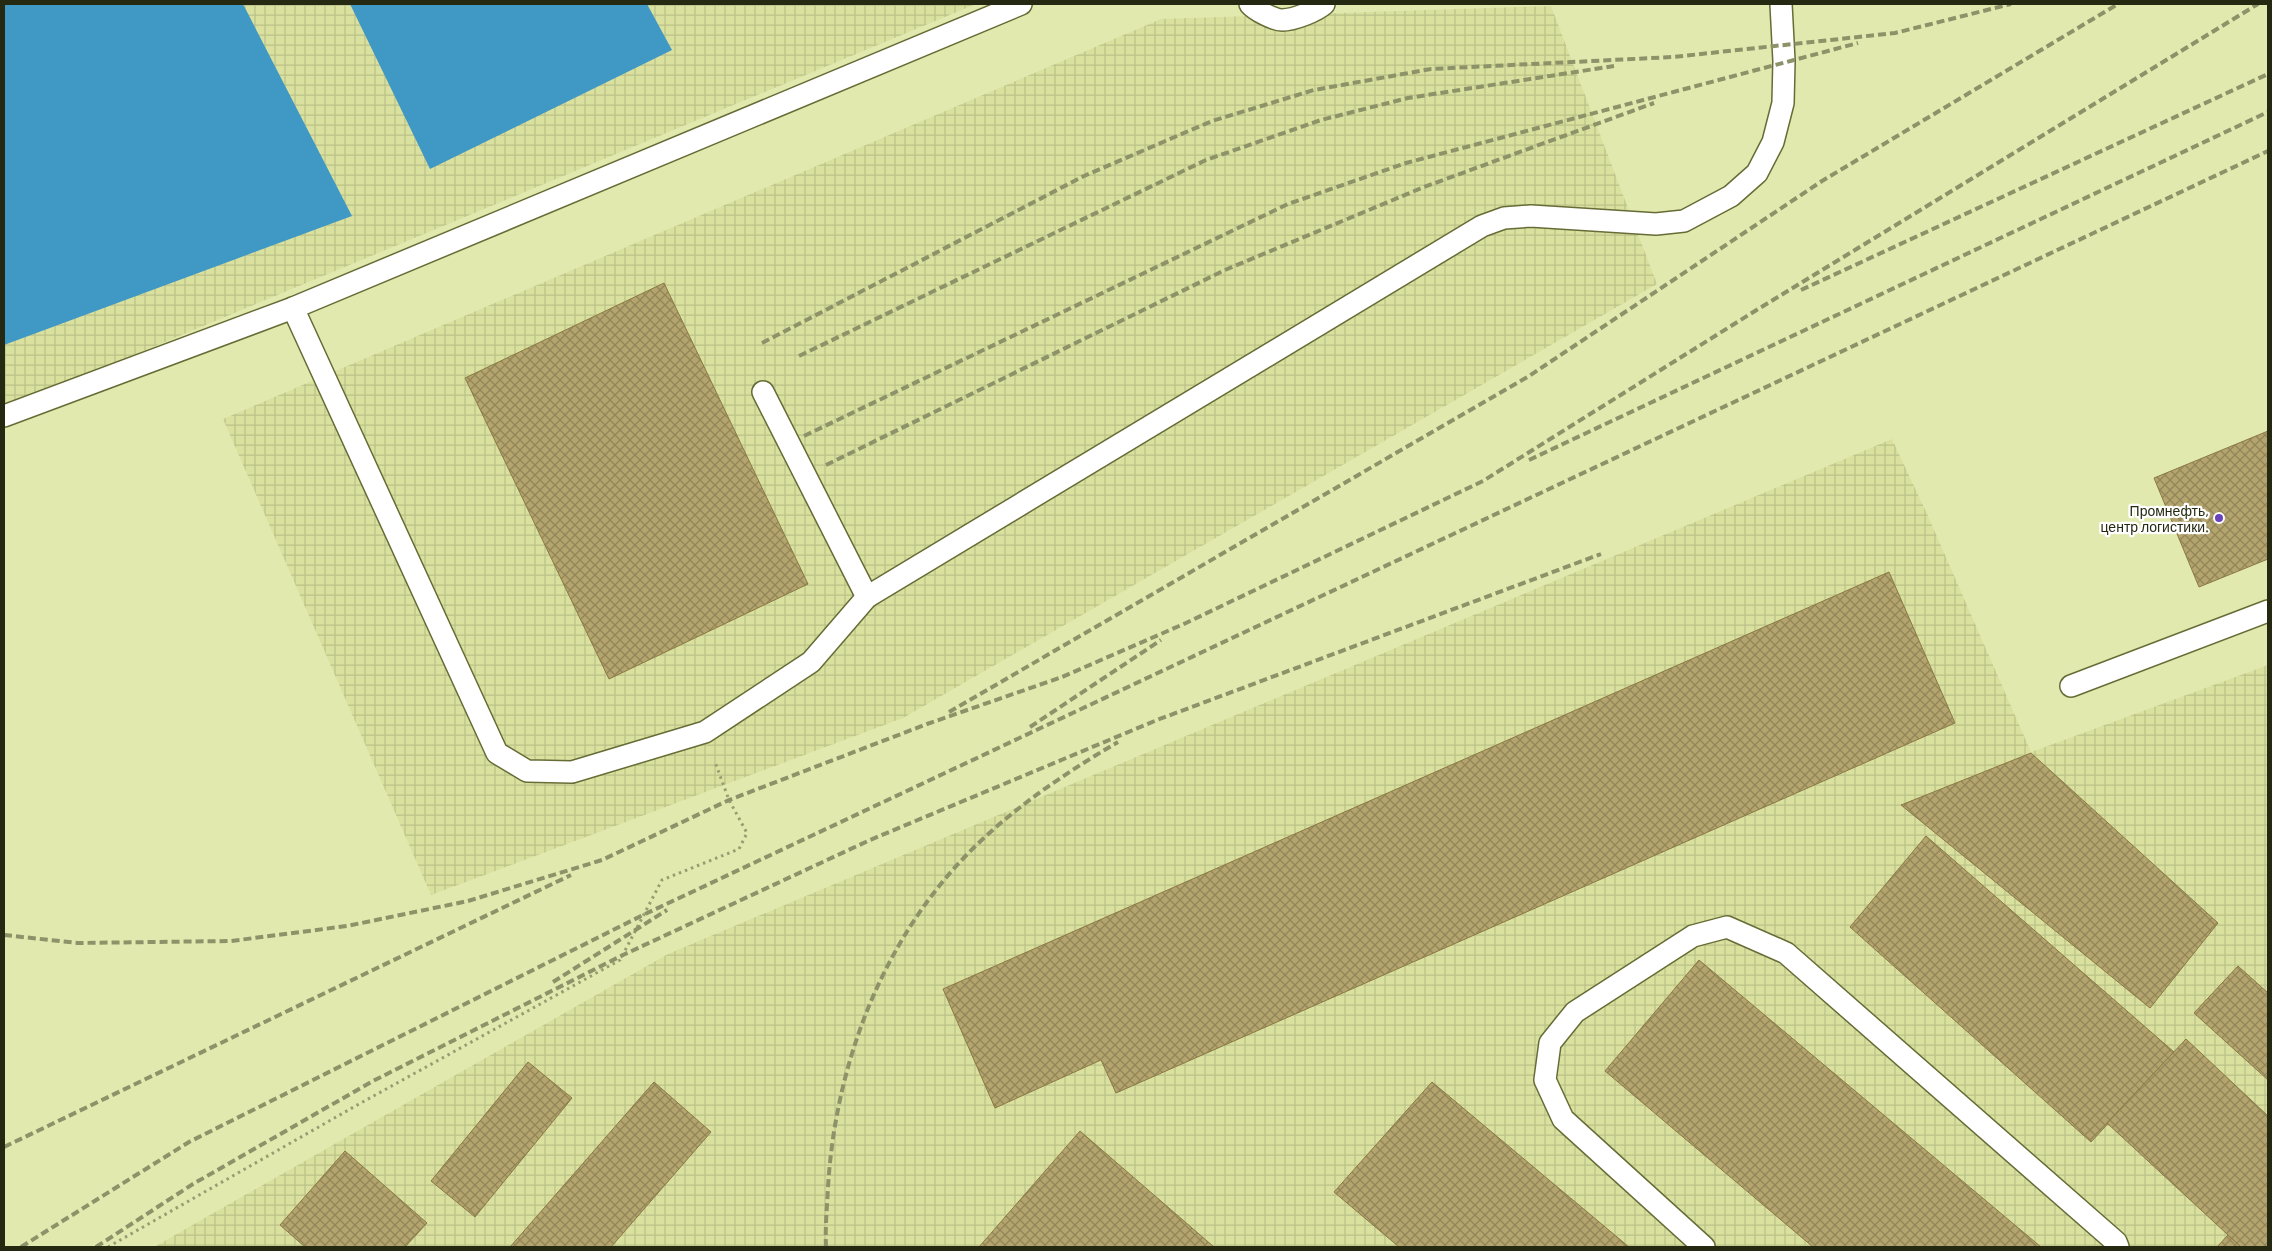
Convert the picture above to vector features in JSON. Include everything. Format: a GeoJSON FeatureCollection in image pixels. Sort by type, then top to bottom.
{"type":"FeatureCollection","features":[{"type":"Feature","properties":{"kind":"lane"},"geometry":{"type":"LineString","coordinates":[[4,416],[293,308],[1021,4]]}},
{"type":"Feature","properties":{"kind":"lane"},"geometry":{"type":"LineString","coordinates":[[1250,4],[1254,8],[1281,20],[1317,10],[1324,4]]}},
{"type":"Feature","properties":{"kind":"lane"},"geometry":{"type":"LineString","coordinates":[[293,308],[497,753],[527,771],[572,772],[705,732],[811,662],[867,597],[1482,226],[1504,218],[1531,216],[1656,224],[1684,221],[1731,196],[1757,173],[1773,142],[1783,103],[1784,61],[1781,4]]}},
{"type":"Feature","properties":{"kind":"lane"},"geometry":{"type":"LineString","coordinates":[[763,392],[867,597]]}},
{"type":"Feature","properties":{"kind":"lane"},"geometry":{"type":"LineString","coordinates":[[2071,686],[2268,611]]}},
{"type":"Feature","properties":{"kind":"lane"},"geometry":{"type":"LineString","coordinates":[[1704,1247],[1563,1119],[1545,1080],[1550,1043],[1575,1012],[1693,936],[1727,927],[1786,952],[2116,1242],[2118,1247]]}},
{"type":"Feature","properties":{"kind":"path"},"geometry":{"type":"LineString","coordinates":[[108,1247],[359,1104],[620,960],[662,880],[739,849],[747,833],[729,800],[705,732]]}},
{"type":"Feature","properties":{"kind":"shaded area"},"geometry":{"type":"Polygon","coordinates":[[[4,4],[976,4],[4,409],[4,4]]]}},
{"type":"Feature","properties":{"kind":"shaded area"},"geometry":{"type":"Polygon","coordinates":[[[1551,6],[1657,284],[903,718],[431,895],[223,419],[1161,19],[1551,6]]]}},
{"type":"Feature","properties":{"kind":"shaded area"},"geometry":{"type":"Polygon","coordinates":[[[1892,439],[1928,516],[2031,752],[2268,665],[2268,1247],[154,1247],[668,954],[1892,439]]]}},
{"type":"Feature","properties":{"kind":"water"},"geometry":{"type":"Polygon","coordinates":[[[4,4],[243,4],[352,216],[4,345],[4,4]]]}},
{"type":"Feature","properties":{"kind":"water"},"geometry":{"type":"Polygon","coordinates":[[[350,4],[647,4],[672,50],[430,169],[350,4]]]}},
{"type":"Feature","properties":{"kind":"building"},"geometry":{"type":"Polygon","coordinates":[[[664,283],[808,584],[609,679],[465,378],[664,283]]]}},
{"type":"Feature","properties":{"kind":"building","name":"Промнефть, центр логистики."},"geometry":{"type":"Polygon","coordinates":[[[2268,431],[2268,559],[2199,587],[2154,478],[2268,431]]]}},
{"type":"Feature","properties":{"kind":"building"},"geometry":{"type":"Polygon","coordinates":[[[1889,572],[1955,723],[1116,1093],[1101,1060],[995,1108],[943,989],[1889,572]]]}},
{"type":"Feature","properties":{"kind":"building"},"geometry":{"type":"Polygon","coordinates":[[[2031,753],[2218,923],[2150,1008],[1901,805],[2031,753]]]}},
{"type":"Feature","properties":{"kind":"building"},"geometry":{"type":"Polygon","coordinates":[[[1926,836],[2174,1052],[2091,1142],[1850,927],[1926,836]]]}},
{"type":"Feature","properties":{"kind":"building"},"geometry":{"type":"Polygon","coordinates":[[[1699,960],[2041,1247],[1813,1247],[1605,1071],[1699,960]]]}},
{"type":"Feature","properties":{"kind":"building"},"geometry":{"type":"Polygon","coordinates":[[[2238,966],[2268,993],[2268,1080],[2194,1013],[2238,966]]]}},
{"type":"Feature","properties":{"kind":"building"},"geometry":{"type":"Polygon","coordinates":[[[2186,1039],[2268,1116],[2268,1247],[2241,1247],[2107,1123],[2186,1039]]]}},
{"type":"Feature","properties":{"kind":"building"},"geometry":{"type":"Polygon","coordinates":[[[528,1062],[572,1098],[475,1217],[431,1181],[528,1062]]]}},
{"type":"Feature","properties":{"kind":"building"},"geometry":{"type":"Polygon","coordinates":[[[654,1082],[711,1132],[611,1247],[510,1247],[654,1082]]]}},
{"type":"Feature","properties":{"kind":"building"},"geometry":{"type":"Polygon","coordinates":[[[1432,1082],[1629,1247],[1399,1247],[1334,1192],[1432,1082]]]}},
{"type":"Feature","properties":{"kind":"building"},"geometry":{"type":"Polygon","coordinates":[[[1080,1131],[1214,1247],[979,1247],[1080,1131]]]}},
{"type":"Feature","properties":{"kind":"building"},"geometry":{"type":"Polygon","coordinates":[[[345,1151],[427,1223],[405,1247],[305,1247],[280,1225],[345,1151]]]}},
{"type":"Feature","properties":{"kind":"building"},"geometry":{"type":"Polygon","coordinates":[[[2228,1235],[2241,1247],[2217,1247],[2228,1235]]]}},
{"type":"Feature","properties":{"kind":"railway"},"geometry":{"type":"LineString","coordinates":[[762,343],[1084,176],[1212,121],[1314,90],[1431,69],[1673,57],[1895,33],[2011,4]]}},
{"type":"Feature","properties":{"kind":"railway"},"geometry":{"type":"LineString","coordinates":[[949,712],[1529,376],[1822,181],[2118,4]]}},
{"type":"Feature","properties":{"kind":"railway"},"geometry":{"type":"LineString","coordinates":[[4,935],[78,943],[231,941],[347,926],[468,901],[602,860],[729,800],[927,724],[1062,677],[1186,623],[1483,481],[1755,311],[2258,4]]}},
{"type":"Feature","properties":{"kind":"railway"},"geometry":{"type":"LineString","coordinates":[[804,436],[1288,204],[1406,163],[1858,43]]}},
{"type":"Feature","properties":{"kind":"railway"},"geometry":{"type":"LineString","coordinates":[[799,356],[1206,160],[1321,120],[1408,98],[1614,66]]}},
{"type":"Feature","properties":{"kind":"railway"},"geometry":{"type":"LineString","coordinates":[[1801,290],[2268,74]]}},
{"type":"Feature","properties":{"kind":"railway"},"geometry":{"type":"LineString","coordinates":[[826,465],[1225,270],[1424,187],[1654,103]]}},
{"type":"Feature","properties":{"kind":"railway"},"geometry":{"type":"LineString","coordinates":[[1529,460],[2268,112]]}},
{"type":"Feature","properties":{"kind":"railway"},"geometry":{"type":"LineString","coordinates":[[21,1247],[189,1142],[643,915],[2268,151]]}},
{"type":"Feature","properties":{"kind":"railway"},"geometry":{"type":"LineString","coordinates":[[96,1247],[193,1184],[373,1081],[623,955],[870,840],[1157,720],[1601,554]]}},
{"type":"Feature","properties":{"kind":"railway"},"geometry":{"type":"LineString","coordinates":[[1030,727],[1161,640]]}},
{"type":"Feature","properties":{"kind":"railway"},"geometry":{"type":"LineString","coordinates":[[826,1247],[828,1187],[833,1138],[842,1090],[856,1042],[873,996],[895,952],[921,911],[951,872],[985,837],[1016,810],[1049,786],[1118,742]]}},
{"type":"Feature","properties":{"kind":"railway"},"geometry":{"type":"LineString","coordinates":[[4,1147],[571,875]]}},
{"type":"Feature","properties":{"kind":"railway"},"geometry":{"type":"LineString","coordinates":[[553,982],[667,910]]}},
{"type":"Feature","properties":{"kind":"place","name":"Промнефть, центр логистики."},"geometry":{"type":"Point","coordinates":[2219,518]}}]}
